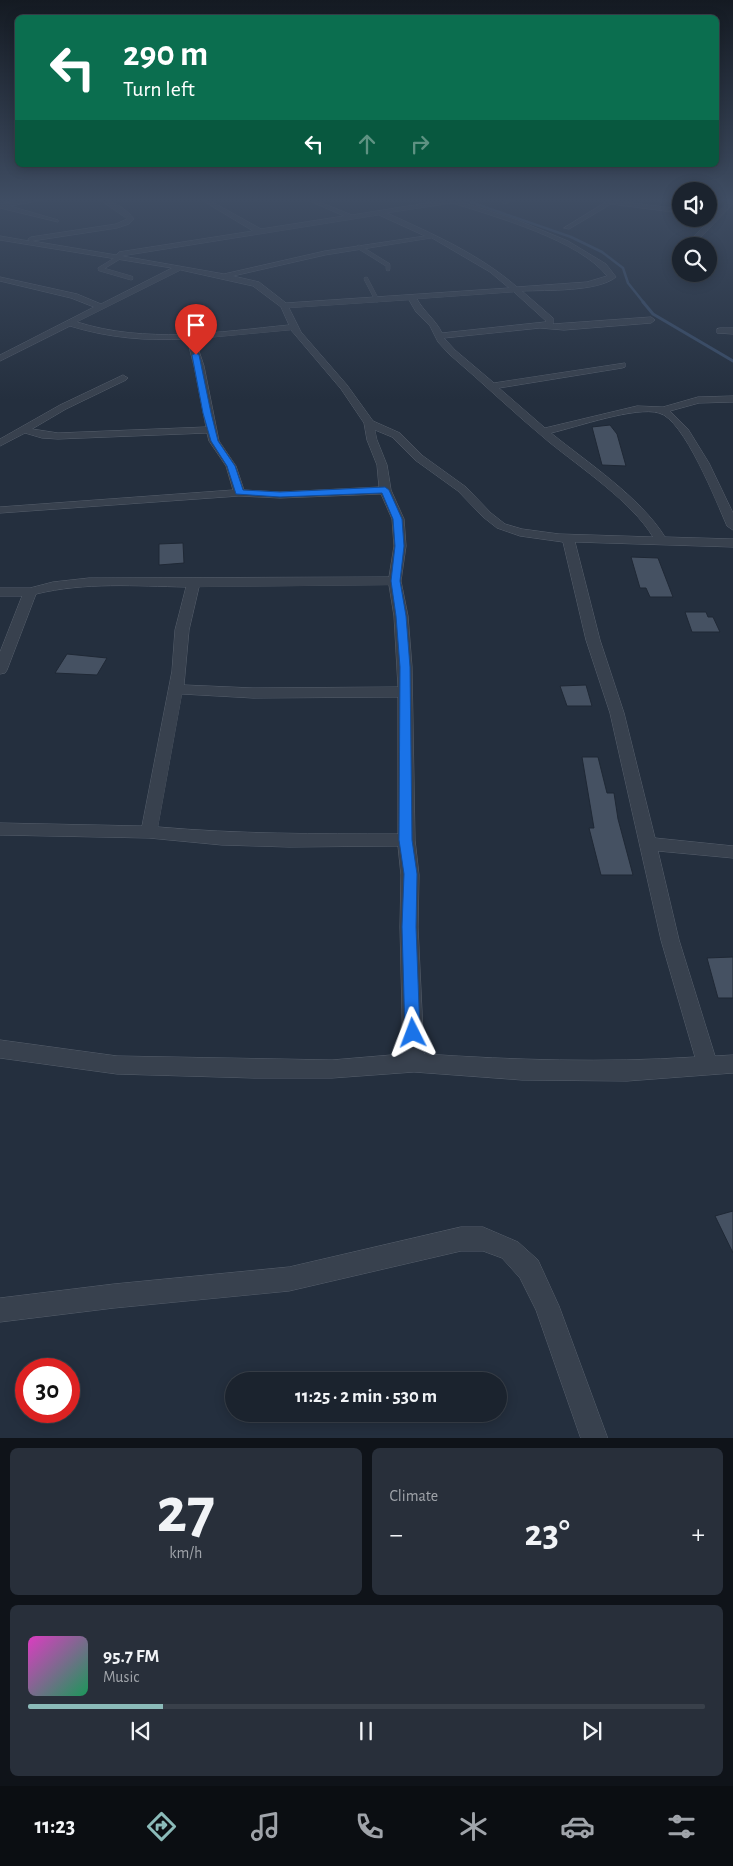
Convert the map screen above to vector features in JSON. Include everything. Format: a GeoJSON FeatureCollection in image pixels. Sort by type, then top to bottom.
{"type":"FeatureCollection","features":[{"type":"Feature","properties":{"kind":"street"},"geometry":{"type":"LineString","coordinates":[[174,266],[226,275],[256,284],[284,306],[293,327],[344,387],[369,423],[372,440],[382,465],[385,490],[398,519],[400,546],[395,581],[401,616],[405,692],[406,840],[410,874],[409,927],[414,1062]]}},
{"type":"Feature","properties":{"kind":"street"},"geometry":{"type":"LineString","coordinates":[[226,275],[266,266]]}},
{"type":"Feature","properties":{"kind":"street"},"geometry":{"type":"LineString","coordinates":[[439,336],[550,324],[550,320],[487,266]]}},
{"type":"Feature","properties":{"kind":"street"},"geometry":{"type":"LineString","coordinates":[[284,306],[515,290],[605,280],[612,276],[605,266]]}},
{"type":"Feature","properties":{"kind":"street"},"geometry":{"type":"LineString","coordinates":[[0,358],[180,267]]}},
{"type":"Feature","properties":{"kind":"street"},"geometry":{"type":"LineString","coordinates":[[0,279],[81,298],[102,307]]}},
{"type":"Feature","properties":{"kind":"street"},"geometry":{"type":"LineString","coordinates":[[7,288],[21,283]]}},
{"type":"Feature","properties":{"kind":"street"},"geometry":{"type":"LineString","coordinates":[[412,298],[419,310],[434,325],[439,336],[452,352],[543,432],[630,503],[652,526],[661,541]]}},
{"type":"Feature","properties":{"kind":"street"},"geometry":{"type":"LineString","coordinates":[[540,326],[564,327],[651,320]]}},
{"type":"Feature","properties":{"kind":"street"},"geometry":{"type":"LineString","coordinates":[[70,324],[119,335],[190,336],[293,327]]}},
{"type":"Feature","properties":{"kind":"street"},"geometry":{"type":"LineString","coordinates":[[720,331],[733,332]]}},
{"type":"Feature","properties":{"kind":"street"},"geometry":{"type":"LineString","coordinates":[[190,336],[199,366],[214,441],[231,466],[240,493]]}},
{"type":"Feature","properties":{"kind":"street"},"geometry":{"type":"LineString","coordinates":[[492,386],[622,365]]}},
{"type":"Feature","properties":{"kind":"street"},"geometry":{"type":"LineString","coordinates":[[0,443],[63,407],[123,378]]}},
{"type":"Feature","properties":{"kind":"street"},"geometry":{"type":"LineString","coordinates":[[543,432],[637,409],[662,410],[698,400],[733,399]]}},
{"type":"Feature","properties":{"kind":"street"},"geometry":{"type":"LineString","coordinates":[[662,410],[683,429],[693,444],[733,526]]}},
{"type":"Feature","properties":{"kind":"street"},"geometry":{"type":"LineString","coordinates":[[369,423],[396,435],[419,458],[462,489],[487,515],[501,526],[520,532],[568,538],[733,543]]}},
{"type":"Feature","properties":{"kind":"street"},"geometry":{"type":"LineString","coordinates":[[25,430],[42,435],[58,436],[212,430]]}},
{"type":"Feature","properties":{"kind":"street"},"geometry":{"type":"LineString","coordinates":[[0,510],[240,493],[280,495],[385,490]]}},
{"type":"Feature","properties":{"kind":"street"},"geometry":{"type":"LineString","coordinates":[[720,499],[733,499]]}},
{"type":"Feature","properties":{"kind":"street"},"geometry":{"type":"LineString","coordinates":[[568,538],[576,579],[616,713],[649,844],[670,940],[707,1064]]}},
{"type":"Feature","properties":{"kind":"street"},"geometry":{"type":"LineString","coordinates":[[0,592],[30,592],[53,586],[89,582],[395,581]]}},
{"type":"Feature","properties":{"kind":"street"},"geometry":{"type":"LineString","coordinates":[[149,832],[179,671],[182,630],[187,604],[194,583]]}},
{"type":"Feature","properties":{"kind":"street"},"geometry":{"type":"LineString","coordinates":[[0,670],[30,592]]}},
{"type":"Feature","properties":{"kind":"street"},"geometry":{"type":"LineString","coordinates":[[176,689],[253,693],[336,694],[405,692]]}},
{"type":"Feature","properties":{"kind":"street"},"geometry":{"type":"LineString","coordinates":[[0,830],[149,832],[222,839],[289,841],[406,840]]}},
{"type":"Feature","properties":{"kind":"street"},"geometry":{"type":"LineString","coordinates":[[649,844],[733,852]]}},
{"type":"Feature","properties":{"kind":"street"},"geometry":{"type":"LineString","coordinates":[[0,1049],[127,1065],[254,1070],[332,1069],[414,1062],[542,1070],[628,1071],[707,1064],[733,1064]]}},
{"type":"Feature","properties":{"kind":"street"},"geometry":{"type":"LineString","coordinates":[[0,1310],[114,1296],[290,1279],[461,1239],[484,1239],[510,1250],[529,1268],[547,1306],[595,1438]]}},
{"type":"Feature","properties":{"kind":"lane"},"geometry":{"type":"LineString","coordinates":[[103,266],[100,269],[132,278]]}},
{"type":"Feature","properties":{"kind":"lane"},"geometry":{"type":"LineString","coordinates":[[366,279],[377,300]]}},
{"type":"Feature","properties":{"kind":"building"},"geometry":{"type":"Polygon","coordinates":[[[610,425],[617,434],[626,466],[602,465],[592,427],[610,425]]]}},
{"type":"Feature","properties":{"kind":"building"},"geometry":{"type":"Polygon","coordinates":[[[183,543],[184,563],[159,565],[159,544],[183,543]]]}},
{"type":"Feature","properties":{"kind":"building"},"geometry":{"type":"Polygon","coordinates":[[[631,557],[658,558],[673,597],[650,597],[646,588],[640,588],[631,557]]]}},
{"type":"Feature","properties":{"kind":"building"},"geometry":{"type":"Polygon","coordinates":[[[685,612],[706,612],[708,617],[713,617],[720,632],[692,632],[685,612]]]}},
{"type":"Feature","properties":{"kind":"building"},"geometry":{"type":"Polygon","coordinates":[[[67,654],[107,658],[97,675],[55,673],[67,654]]]}},
{"type":"Feature","properties":{"kind":"building"},"geometry":{"type":"Polygon","coordinates":[[[586,685],[592,706],[567,706],[560,686],[586,685]]]}},
{"type":"Feature","properties":{"kind":"building"},"geometry":{"type":"Polygon","coordinates":[[[582,757],[598,757],[607,793],[614,793],[618,819],[633,875],[601,875],[589,828],[594,828],[582,757]]]}},
{"type":"Feature","properties":{"kind":"building"},"geometry":{"type":"Polygon","coordinates":[[[733,957],[733,998],[718,998],[707,958],[733,957]]]}},
{"type":"Feature","properties":{"kind":"building"},"geometry":{"type":"Polygon","coordinates":[[[733,1211],[733,1253],[715,1216],[733,1211]]]}},
{"type":"Feature","properties":{"kind":"waterway"},"geometry":{"type":"LineString","coordinates":[[621,266],[623,268],[628,283],[644,303]]}},
{"type":"Feature","properties":{"kind":"waterway"},"geometry":{"type":"LineString","coordinates":[[643,302],[653,314],[733,361]]}},
{"type":"Feature","properties":{"kind":"route"},"geometry":{"type":"LineString","coordinates":[[196,355],[214,441],[231,466],[240,493],[280,495],[385,490],[398,519],[400,546],[395,581],[401,616],[405,667],[406,840],[410,874],[409,927],[413,1033]]}}]}
